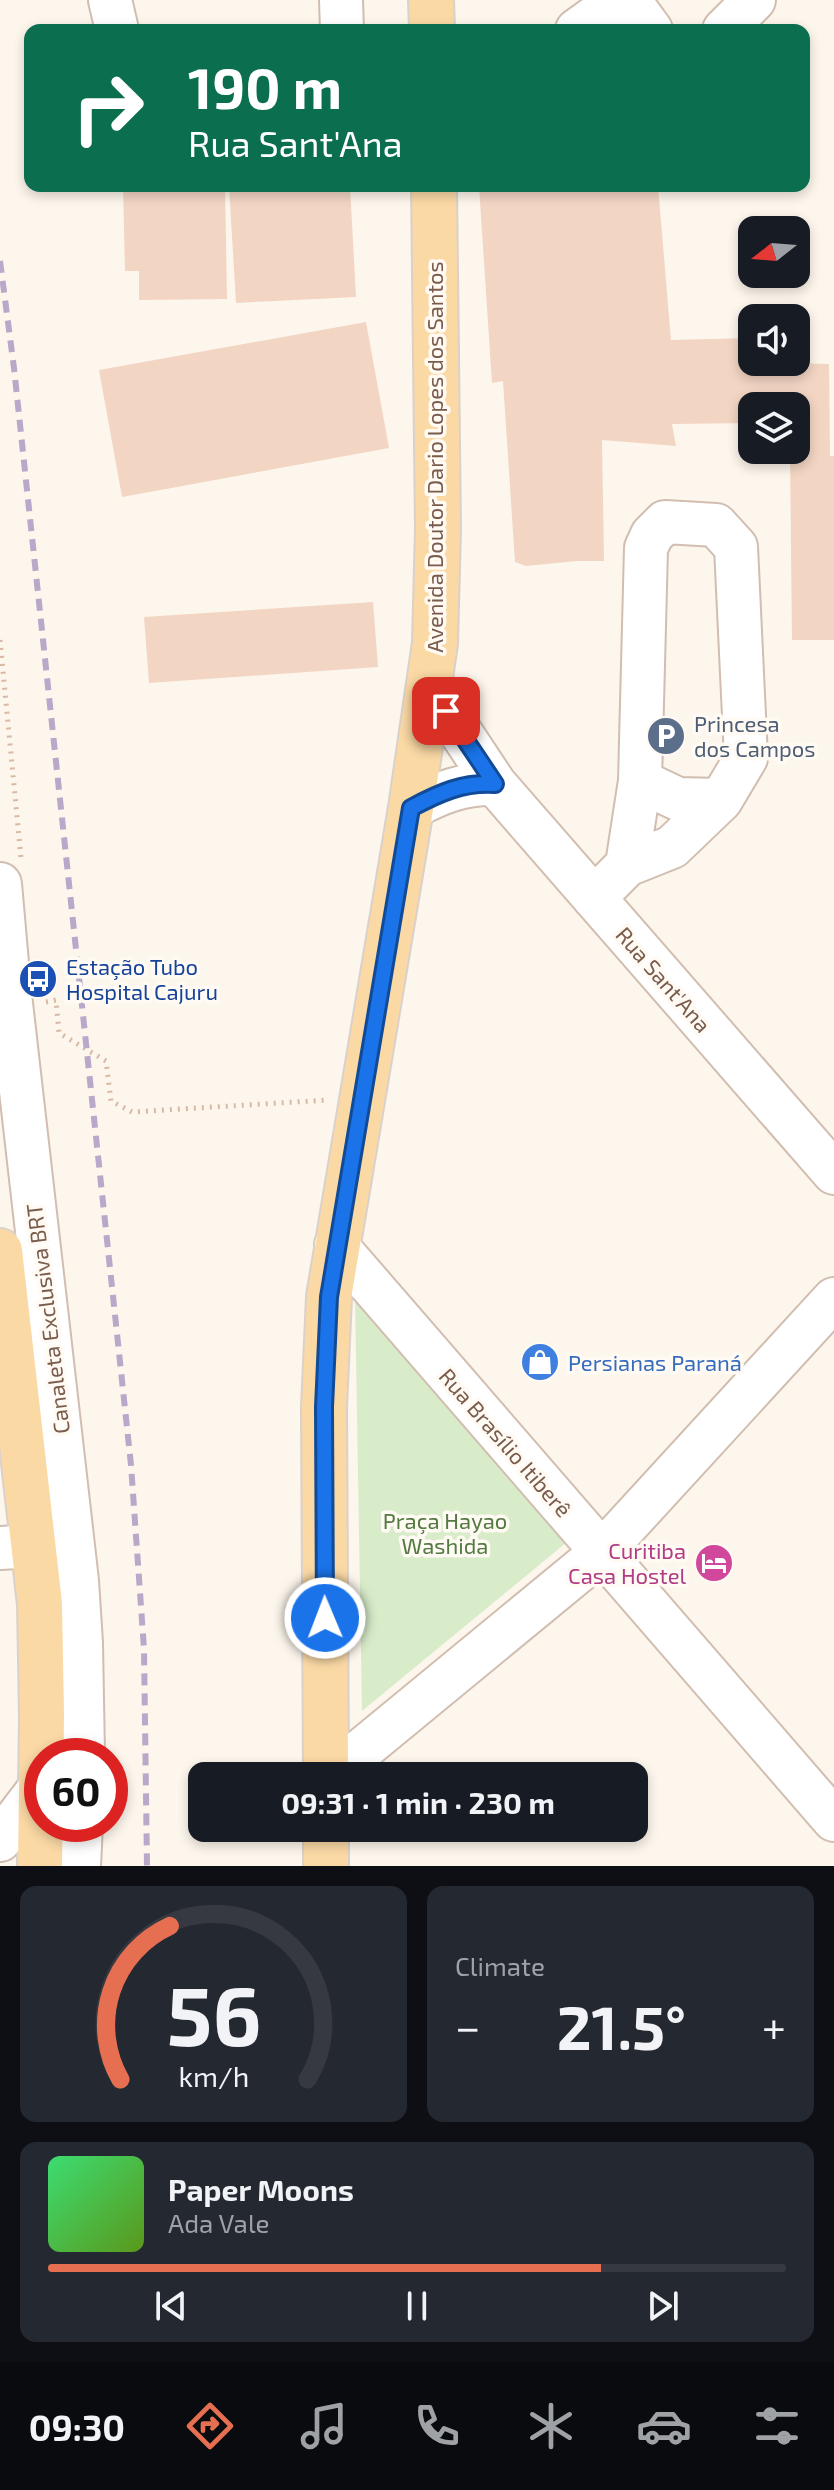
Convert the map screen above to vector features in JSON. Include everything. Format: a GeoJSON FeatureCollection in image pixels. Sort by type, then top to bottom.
{"type":"FeatureCollection","features":[{"type":"Feature","properties":{"kind":"main road"},"geometry":{"type":"LineString","coordinates":[[431,0],[432,24]]}},
{"type":"Feature","properties":{"kind":"main road","name":"Avenida Doutor Dario Lopes dos Santos"},"geometry":{"type":"LineString","coordinates":[[328,1762],[326,1336],[336,1245],[430,686],[438,594],[434,192]]}},
{"type":"Feature","properties":{"kind":"main road"},"geometry":{"type":"LineString","coordinates":[[0,1251],[18,1547],[41,1647],[42,1738]]}},
{"type":"Feature","properties":{"kind":"main road"},"geometry":{"type":"LineString","coordinates":[[40,1866],[41,1842]]}},
{"type":"Feature","properties":{"kind":"main road"},"geometry":{"type":"LineString","coordinates":[[326,1842],[326,1866]]}},
{"type":"Feature","properties":{"kind":"street"},"geometry":{"type":"LineString","coordinates":[[110,0],[116,24]]}},
{"type":"Feature","properties":{"kind":"street"},"geometry":{"type":"LineString","coordinates":[[341,0],[342,24]]}},
{"type":"Feature","properties":{"kind":"street"},"geometry":{"type":"LineString","coordinates":[[585,24],[619,0]]}},
{"type":"Feature","properties":{"kind":"street"},"geometry":{"type":"LineString","coordinates":[[629,0],[647,24]]}},
{"type":"Feature","properties":{"kind":"street"},"geometry":{"type":"LineString","coordinates":[[730,24],[754,0]]}},
{"type":"Feature","properties":{"kind":"street"},"geometry":{"type":"LineString","coordinates":[[594,898],[627,865],[672,847],[721,800],[746,758],[736,547],[716,525],[665,522],[652,535],[646,548],[640,781],[627,865]]}},
{"type":"Feature","properties":{"kind":"street","name":"Rua Sant'Ana"},"geometry":{"type":"LineString","coordinates":[[430,686],[495,784],[834,1173]]}},
{"type":"Feature","properties":{"kind":"street"},"geometry":{"type":"LineString","coordinates":[[640,781],[678,799],[721,800]]}},
{"type":"Feature","properties":{"kind":"street"},"geometry":{"type":"LineString","coordinates":[[411,808],[457,787],[476,783],[495,784]]}},
{"type":"Feature","properties":{"kind":"street","name":"Canaleta Exclusiva BRT"},"geometry":{"type":"LineString","coordinates":[[0,884],[77,1581],[83,1738]]}},
{"type":"Feature","properties":{"kind":"street","name":"Rua Brasílio Itiberê"},"geometry":{"type":"LineString","coordinates":[[336,1245],[834,1820]]}},
{"type":"Feature","properties":{"kind":"street"},"geometry":{"type":"LineString","coordinates":[[345,1762],[602,1552],[834,1299]]}},
{"type":"Feature","properties":{"kind":"street"},"geometry":{"type":"LineString","coordinates":[[326,1707],[364,1719],[407,1711]]}},
{"type":"Feature","properties":{"kind":"street"},"geometry":{"type":"LineString","coordinates":[[0,1840],[24,1809]]}},
{"type":"Feature","properties":{"kind":"street"},"geometry":{"type":"LineString","coordinates":[[79,1866],[80,1842]]}},
{"type":"Feature","properties":{"kind":"path"},"geometry":{"type":"LineString","coordinates":[[46,1002],[56,1000],[59,1033],[106,1061],[111,1101],[132,1112],[337,1100]]}},
{"type":"Feature","properties":{"kind":"green space","name":"Praça Hayao Washida"},"geometry":{"type":"Polygon","coordinates":[[[355,1296],[567,1542],[362,1711],[355,1296]]]}},
{"type":"Feature","properties":{"kind":"building"},"geometry":{"type":"Polygon","coordinates":[[[123,192],[225,192],[227,299],[139,300],[139,271],[125,271],[123,192]]]}},
{"type":"Feature","properties":{"kind":"building"},"geometry":{"type":"Polygon","coordinates":[[[229,192],[350,192],[356,297],[236,303],[229,192]]]}},
{"type":"Feature","properties":{"kind":"building"},"geometry":{"type":"Polygon","coordinates":[[[479,192],[659,192],[671,340],[738,338],[738,376],[810,376],[810,364],[829,364],[830,456],[834,456],[834,640],[792,640],[790,464],[810,464],[810,392],[738,392],[738,423],[672,424],[676,446],[602,440],[604,561],[526,566],[515,562],[503,381],[492,383],[479,192]]]}},
{"type":"Feature","properties":{"kind":"building"},"geometry":{"type":"Polygon","coordinates":[[[366,322],[389,448],[122,497],[99,370],[366,322]]]}},
{"type":"Feature","properties":{"kind":"building"},"geometry":{"type":"Polygon","coordinates":[[[373,602],[378,667],[149,683],[144,617],[373,602]]]}},
{"type":"Feature","properties":{"kind":"railway"},"geometry":{"type":"LineString","coordinates":[[0,261],[131,1465],[144,1649],[147,1866]]}},
{"type":"Feature","properties":{"kind":"place","name":"Princesa dos Campos"},"geometry":{"type":"Point","coordinates":[666,736]}},
{"type":"Feature","properties":{"kind":"place","name":"Estação Tubo Hospital Cajuru"},"geometry":{"type":"Point","coordinates":[38,979]}},
{"type":"Feature","properties":{"kind":"place","name":"Persianas Paraná"},"geometry":{"type":"Point","coordinates":[540,1362]}},
{"type":"Feature","properties":{"kind":"place","name":"Curitiba Casa Hostel"},"geometry":{"type":"Point","coordinates":[714,1563]}},
{"type":"Feature","properties":{"kind":"route"},"geometry":{"type":"LineString","coordinates":[[325,1618],[324,1407],[329,1297],[411,808],[457,787],[476,783],[495,784],[446,711]]}}]}
